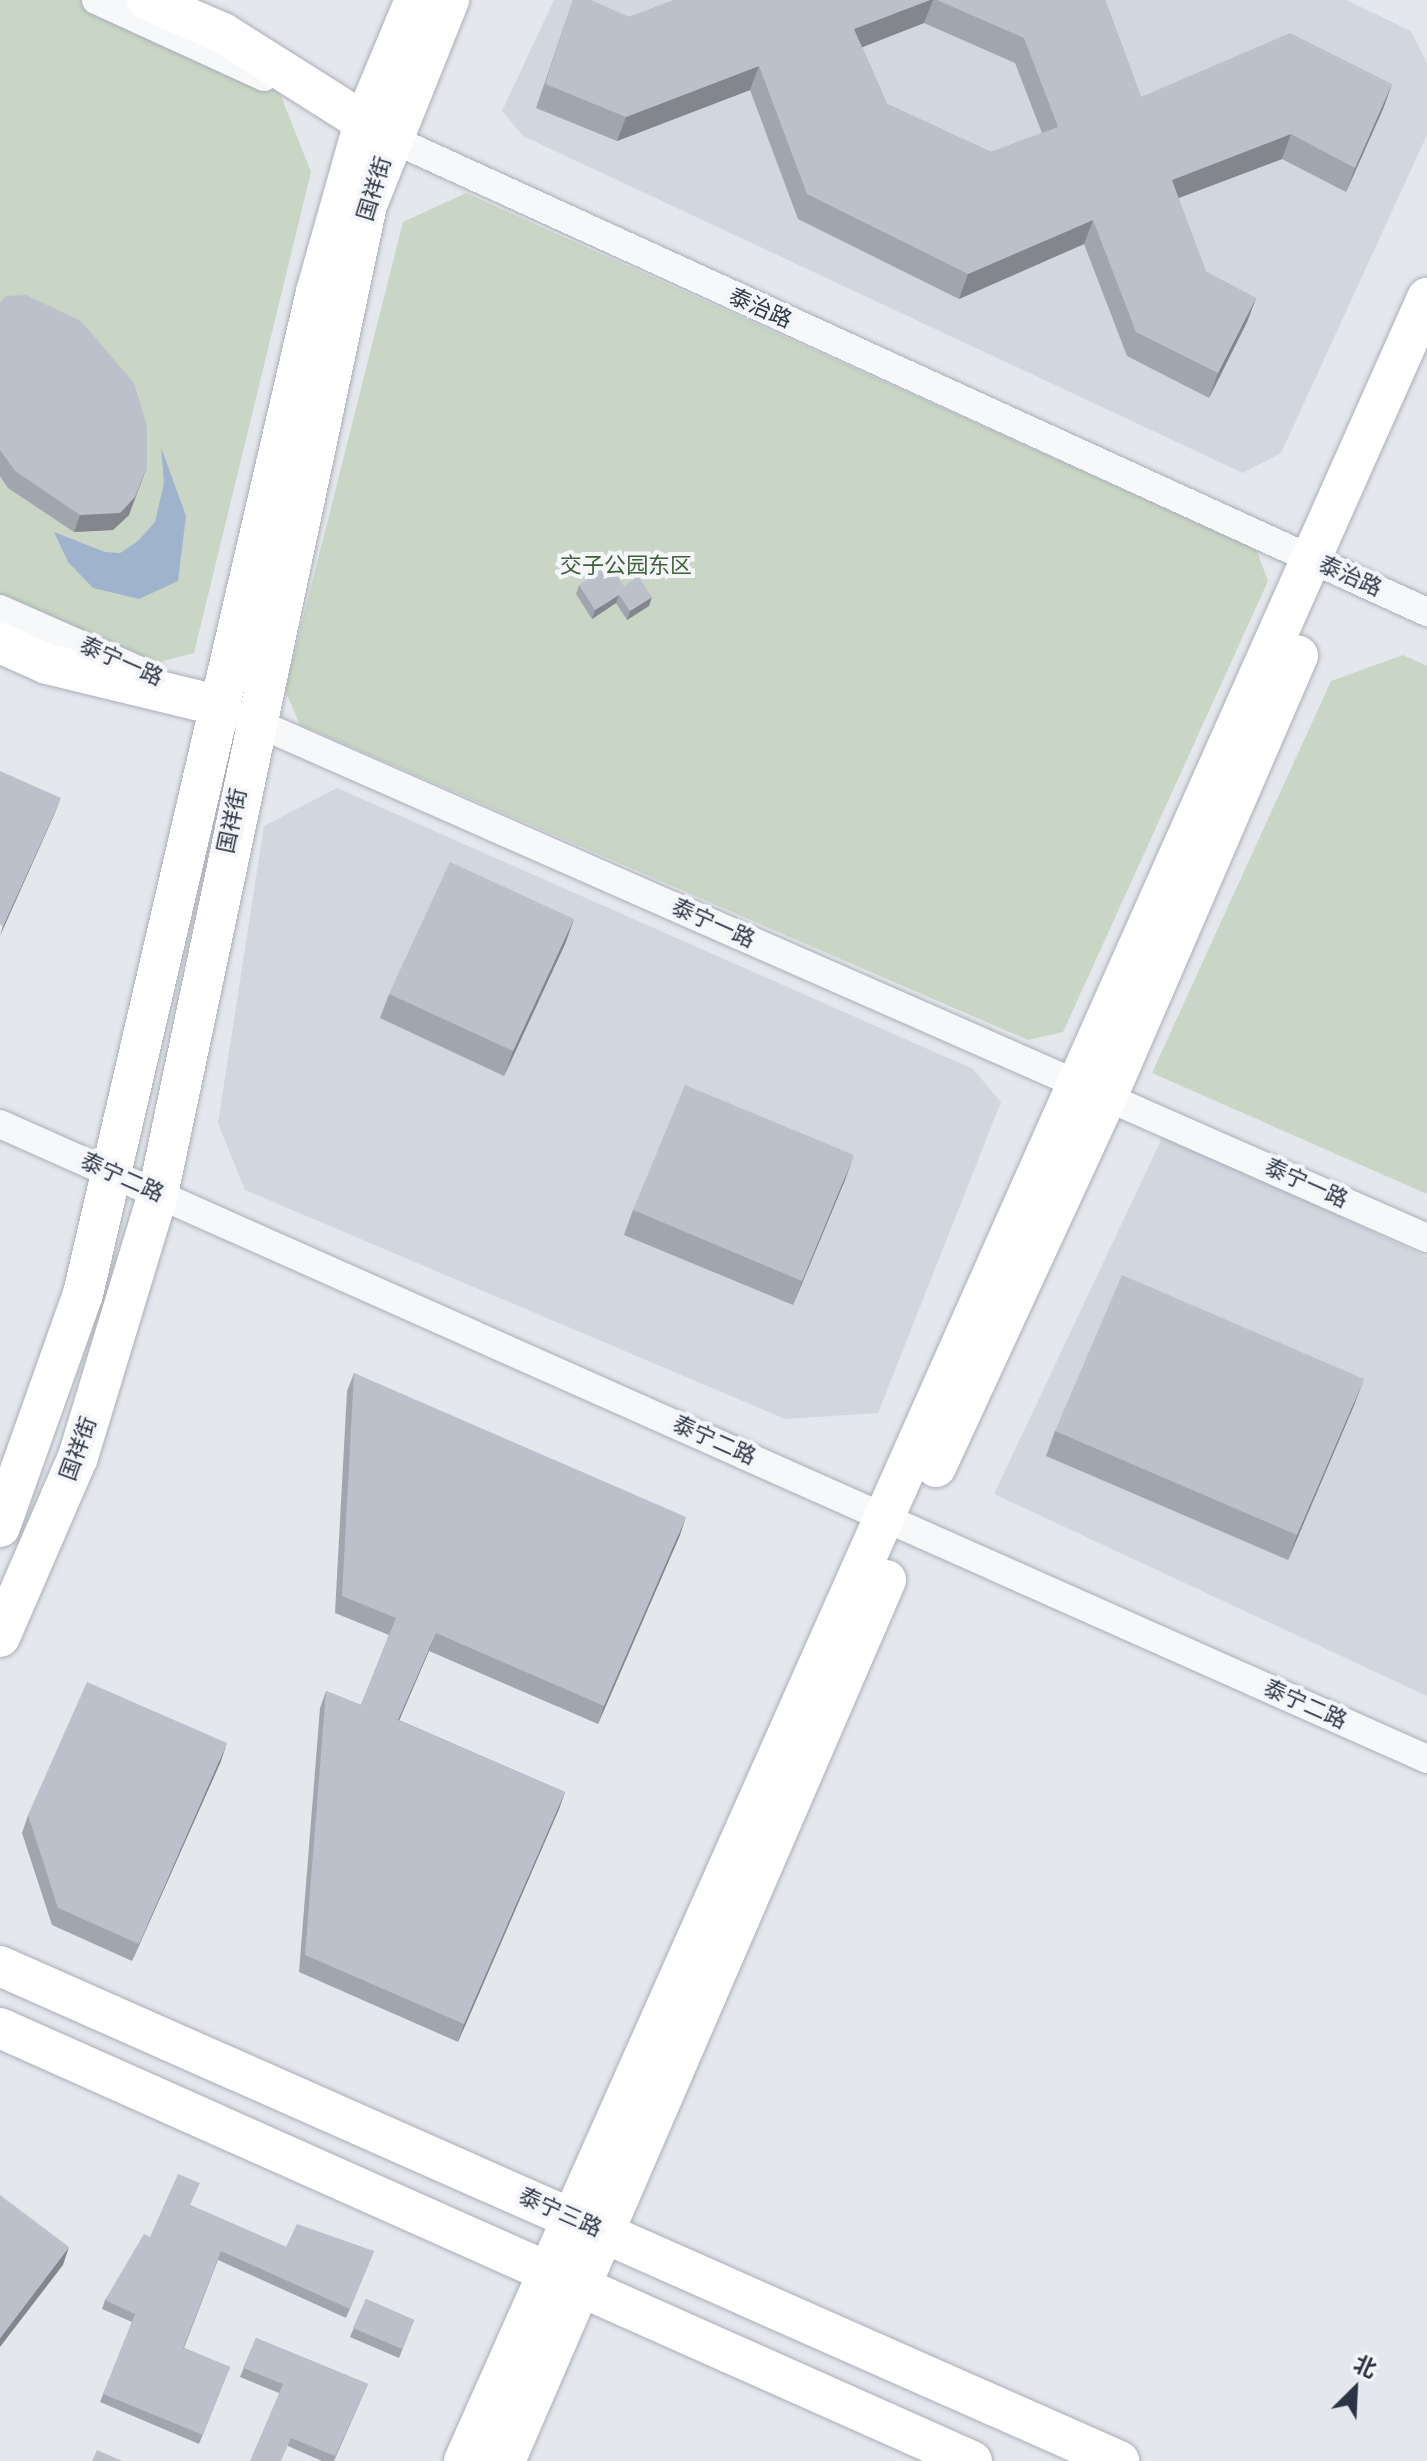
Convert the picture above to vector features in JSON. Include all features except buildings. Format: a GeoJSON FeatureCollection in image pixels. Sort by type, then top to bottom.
{"type":"FeatureCollection","features":[{"type":"Feature","properties":{"kind":"street","name":"泰治路"},"geometry":{"type":"LineString","coordinates":[[96,0],[377,132],[1427,612]]}},
{"type":"Feature","properties":{"kind":"street"},"geometry":{"type":"LineString","coordinates":[[147,0],[223,33],[377,132]]}},
{"type":"Feature","properties":{"kind":"street","name":"国祥街"},"geometry":{"type":"LineString","coordinates":[[0,1527],[31,1455],[115,1175],[367,205],[377,132],[415,0]]}},
{"type":"Feature","properties":{"kind":"street","name":"国祥街"},"geometry":{"type":"LineString","coordinates":[[377,132],[449,0]]}},
{"type":"Feature","properties":{"kind":"street"},"geometry":{"type":"LineString","coordinates":[[505,2461],[566,2280],[589,2226],[896,1523],[1092,1090],[1323,565],[1427,298]]}},
{"type":"Feature","properties":{"kind":"street"},"geometry":{"type":"LineString","coordinates":[[1323,565],[1427,366]]}},
{"type":"Feature","properties":{"kind":"street","name":"泰宁一路"},"geometry":{"type":"LineString","coordinates":[[0,609],[1427,1238]]}},
{"type":"Feature","properties":{"kind":"street"},"geometry":{"type":"LineString","coordinates":[[0,643],[47,664],[237,714]]}},
{"type":"Feature","properties":{"kind":"street","name":"国祥街"},"geometry":{"type":"LineString","coordinates":[[0,1637],[78,1457],[158,1194],[237,714]]}},
{"type":"Feature","properties":{"kind":"street","name":"泰宁二路"},"geometry":{"type":"LineString","coordinates":[[0,1124],[1427,1759]]}},
{"type":"Feature","properties":{"kind":"street","name":"泰宁三路"},"geometry":{"type":"LineString","coordinates":[[0,1966],[1119,2461]]}},
{"type":"Feature","properties":{"kind":"street"},"geometry":{"type":"LineString","coordinates":[[0,2028],[972,2461]]}},
{"type":"Feature","properties":{"kind":"street"},"geometry":{"type":"LineString","coordinates":[[464,2461],[566,2280]]}},
{"type":"Feature","properties":{"kind":"shaded area"},"geometry":{"type":"Polygon","coordinates":[[[554,0],[1346,0],[1411,31],[1427,63],[1427,135],[1281,453],[1243,473],[523,136],[502,111],[554,0]]]}},
{"type":"Feature","properties":{"kind":"shaded area"},"geometry":{"type":"Polygon","coordinates":[[[337,788],[973,1069],[1001,1102],[878,1413],[785,1419],[245,1190],[218,1123],[264,826],[337,788]]]}},
{"type":"Feature","properties":{"kind":"shaded area"},"geometry":{"type":"Polygon","coordinates":[[[1164,1134],[1427,1257],[1427,1696],[994,1494],[1164,1134]]]}},
{"type":"Feature","properties":{"kind":"green space"},"geometry":{"type":"Polygon","coordinates":[[[0,0],[83,0],[277,86],[311,172],[194,653],[156,663],[0,596],[0,0]]]}},
{"type":"Feature","properties":{"kind":"green space","name":"交子公园东区"},"geometry":{"type":"Polygon","coordinates":[[[466,193],[1256,549],[1268,581],[1063,1032],[1028,1040],[300,725],[285,690],[403,222],[466,193]]]}},
{"type":"Feature","properties":{"kind":"green space"},"geometry":{"type":"Polygon","coordinates":[[[1403,655],[1427,666],[1427,1194],[1152,1073],[1331,681],[1403,655]]]}},
{"type":"Feature","properties":{"kind":"water"},"geometry":{"type":"Polygon","coordinates":[[[161,447],[186,516],[178,581],[139,599],[93,588],[68,562],[54,532],[105,552],[120,553],[138,541],[155,522],[164,483],[161,447]]]}}]}
